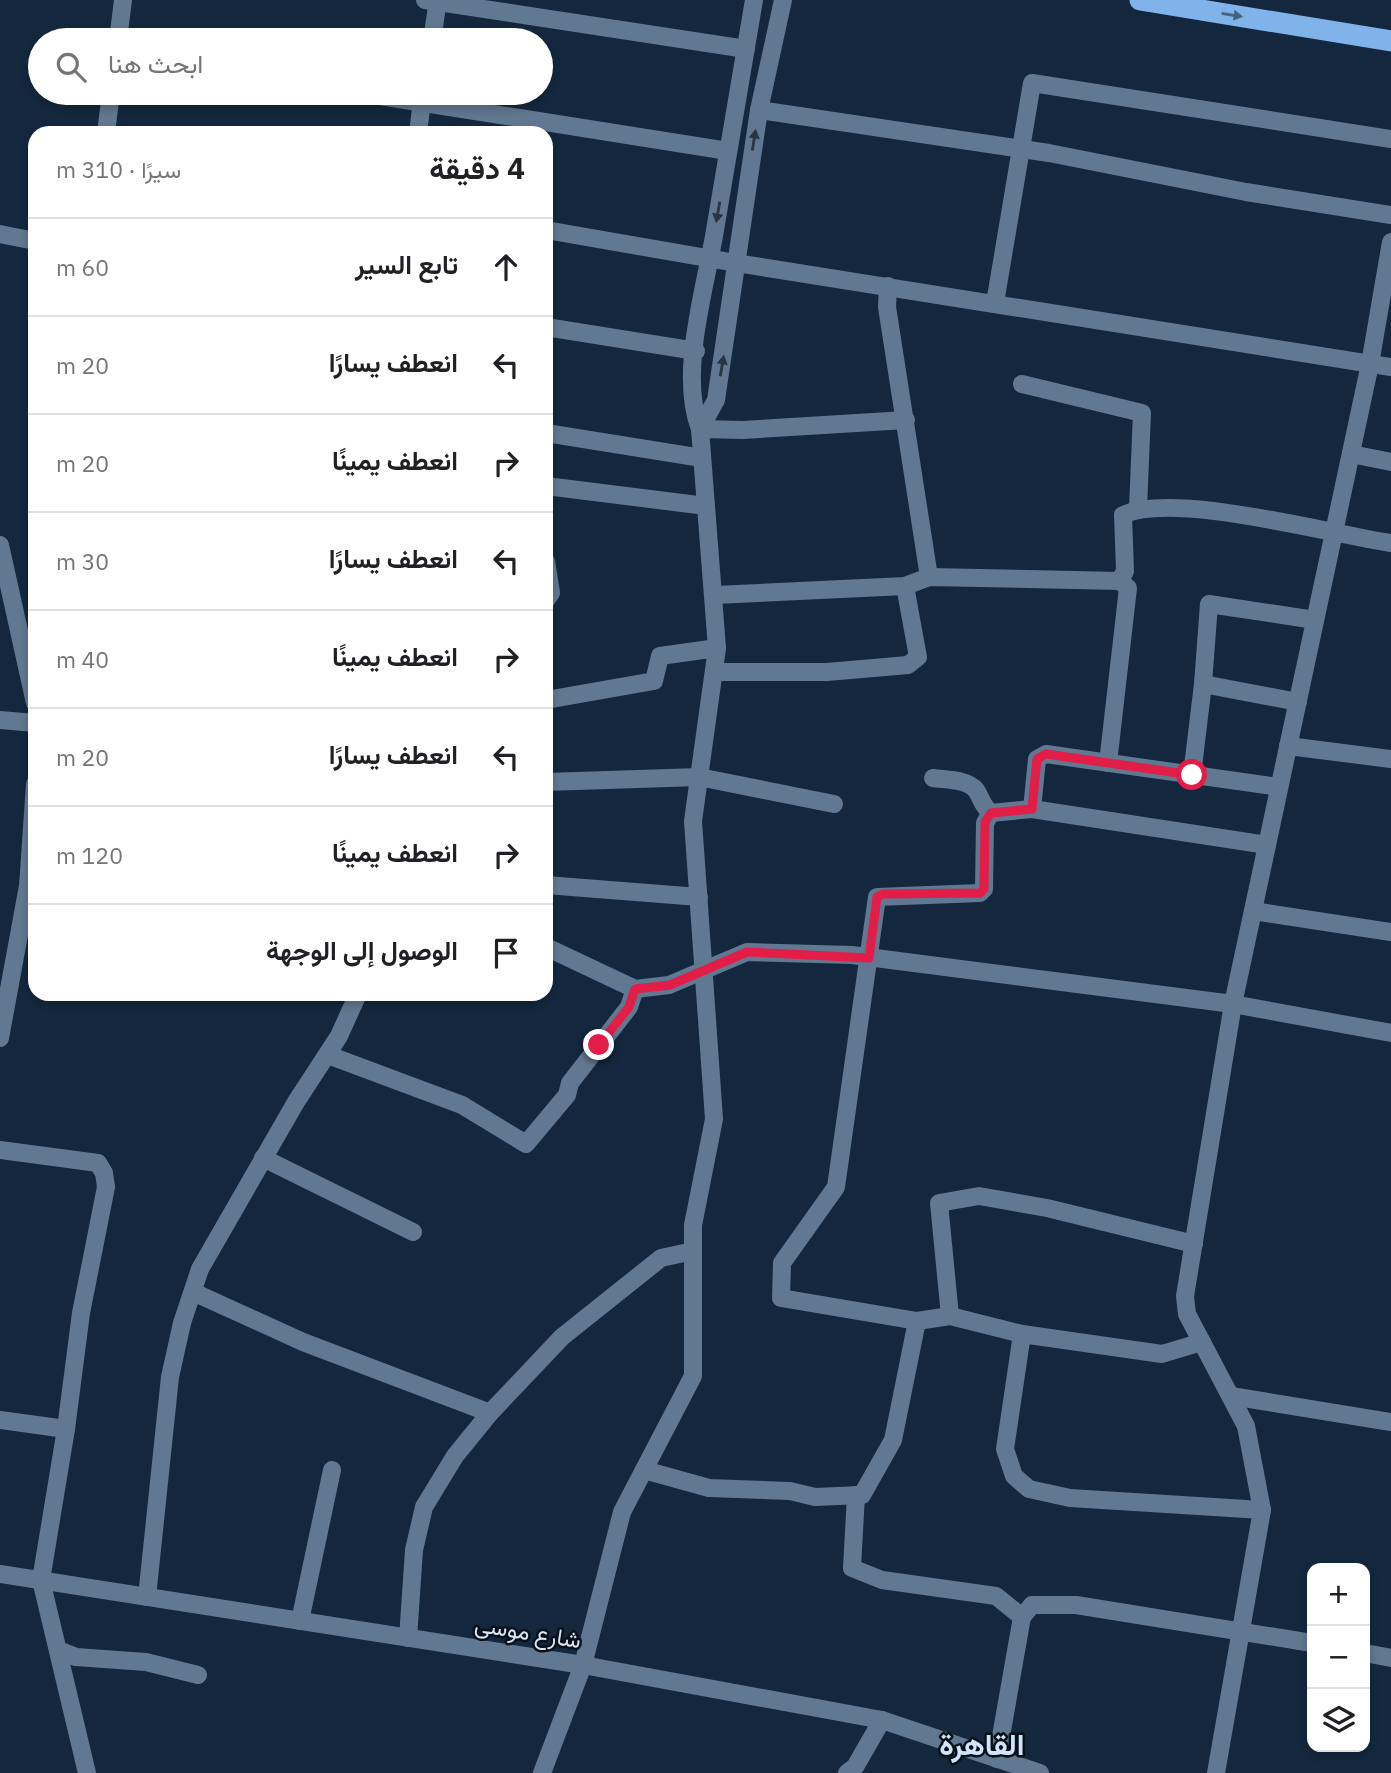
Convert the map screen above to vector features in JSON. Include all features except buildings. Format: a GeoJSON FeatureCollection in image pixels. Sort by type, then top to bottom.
{"type":"FeatureCollection","features":[{"type":"Feature","properties":{"kind":"highway"},"geometry":{"type":"LineString","coordinates":[[1140,0],[1391,41]]}},
{"type":"Feature","properties":{"kind":"street"},"geometry":{"type":"LineString","coordinates":[[120,28],[123,0]]}},
{"type":"Feature","properties":{"kind":"street"},"geometry":{"type":"LineString","coordinates":[[542,1773],[583,1665],[622,1512],[693,1376],[693,1225],[714,1119],[693,821],[717,648],[715,595],[700,429],[692,407],[696,352],[710,258],[754,0]]}},
{"type":"Feature","properties":{"kind":"street"},"geometry":{"type":"LineString","coordinates":[[700,429],[716,400],[759,110],[783,0]]}},
{"type":"Feature","properties":{"kind":"street"},"geometry":{"type":"LineString","coordinates":[[432,28],[433,1],[746,50]]}},
{"type":"Feature","properties":{"kind":"street"},"geometry":{"type":"LineString","coordinates":[[995,303],[1018,149],[1032,83],[1391,139]]}},
{"type":"Feature","properties":{"kind":"street"},"geometry":{"type":"LineString","coordinates":[[107,126],[110,105]]}},
{"type":"Feature","properties":{"kind":"street"},"geometry":{"type":"LineString","coordinates":[[419,126],[422,105]]}},
{"type":"Feature","properties":{"kind":"street"},"geometry":{"type":"LineString","coordinates":[[463,105],[728,151]]}},
{"type":"Feature","properties":{"kind":"street"},"geometry":{"type":"LineString","coordinates":[[759,110],[1018,149],[1245,192],[1391,215]]}},
{"type":"Feature","properties":{"kind":"street"},"geometry":{"type":"LineString","coordinates":[[553,231],[736,263],[1391,367]]}},
{"type":"Feature","properties":{"kind":"street"},"geometry":{"type":"LineString","coordinates":[[0,234],[28,240]]}},
{"type":"Feature","properties":{"kind":"street"},"geometry":{"type":"LineString","coordinates":[[1216,1773],[1262,1510],[1246,1426],[1186,1314],[1185,1296],[1233,1004],[1370,364],[1391,242]]}},
{"type":"Feature","properties":{"kind":"street"},"geometry":{"type":"LineString","coordinates":[[888,286],[887,307],[929,577]]}},
{"type":"Feature","properties":{"kind":"street"},"geometry":{"type":"LineString","coordinates":[[553,328],[696,352]]}},
{"type":"Feature","properties":{"kind":"street"},"geometry":{"type":"LineString","coordinates":[[1022,384],[1142,413],[1138,508]]}},
{"type":"Feature","properties":{"kind":"street"},"geometry":{"type":"LineString","coordinates":[[700,429],[743,430],[906,420]]}},
{"type":"Feature","properties":{"kind":"street"},"geometry":{"type":"LineString","coordinates":[[553,434],[702,458]]}},
{"type":"Feature","properties":{"kind":"street"},"geometry":{"type":"LineString","coordinates":[[1351,454],[1391,462]]}},
{"type":"Feature","properties":{"kind":"street"},"geometry":{"type":"LineString","coordinates":[[553,487],[706,506]]}},
{"type":"Feature","properties":{"kind":"street"},"geometry":{"type":"LineString","coordinates":[[1120,581],[1125,571],[1123,515],[1138,508],[1208,509],[1391,543]]}},
{"type":"Feature","properties":{"kind":"street"},"geometry":{"type":"LineString","coordinates":[[0,545],[28,671]]}},
{"type":"Feature","properties":{"kind":"street"},"geometry":{"type":"LineString","coordinates":[[715,595],[905,586],[929,577],[1120,581],[1128,589],[1128,617],[1108,763]]}},
{"type":"Feature","properties":{"kind":"street"},"geometry":{"type":"LineString","coordinates":[[715,671],[827,671],[908,665],[918,657],[905,586]]}},
{"type":"Feature","properties":{"kind":"street"},"geometry":{"type":"LineString","coordinates":[[1192,775],[1209,604],[1315,620]]}},
{"type":"Feature","properties":{"kind":"street"},"geometry":{"type":"LineString","coordinates":[[553,699],[654,681],[660,656],[717,648]]}},
{"type":"Feature","properties":{"kind":"street"},"geometry":{"type":"LineString","coordinates":[[1203,684],[1298,702]]}},
{"type":"Feature","properties":{"kind":"street"},"geometry":{"type":"LineString","coordinates":[[0,720],[28,722]]}},
{"type":"Feature","properties":{"kind":"street"},"geometry":{"type":"LineString","coordinates":[[1288,746],[1391,759]]}},
{"type":"Feature","properties":{"kind":"street"},"geometry":{"type":"LineString","coordinates":[[1032,809],[1037,759],[1046,754],[1279,787]]}},
{"type":"Feature","properties":{"kind":"street"},"geometry":{"type":"LineString","coordinates":[[553,782],[699,777],[834,804]]}},
{"type":"Feature","properties":{"kind":"street"},"geometry":{"type":"LineString","coordinates":[[933,778],[966,783],[975,789],[984,808],[991,813],[1032,809],[1267,845]]}},
{"type":"Feature","properties":{"kind":"street"},"geometry":{"type":"LineString","coordinates":[[991,813],[985,822],[984,889],[980,893],[883,894],[877,897],[836,1187],[782,1263],[780,1298],[917,1321],[950,1316],[1021,1334],[1163,1354],[1202,1342]]}},
{"type":"Feature","properties":{"kind":"street"},"geometry":{"type":"LineString","coordinates":[[553,886],[699,897]]}},
{"type":"Feature","properties":{"kind":"street"},"geometry":{"type":"LineString","coordinates":[[0,1038],[28,901]]}},
{"type":"Feature","properties":{"kind":"street"},"geometry":{"type":"LineString","coordinates":[[1253,911],[1391,932]]}},
{"type":"Feature","properties":{"kind":"street"},"geometry":{"type":"LineString","coordinates":[[553,950],[635,989],[670,985],[747,952],[869,958],[1233,1004],[1391,1033]]}},
{"type":"Feature","properties":{"kind":"street"},"geometry":{"type":"LineString","coordinates":[[328,1055],[462,1105],[526,1144],[567,1095],[570,1083],[629,1007],[635,989]]}},
{"type":"Feature","properties":{"kind":"street"},"geometry":{"type":"LineString","coordinates":[[147,1597],[170,1377],[192,1292],[201,1269],[264,1158],[328,1055],[355,1001]]}},
{"type":"Feature","properties":{"kind":"street"},"geometry":{"type":"LineString","coordinates":[[0,1150],[98,1163],[104,1173],[106,1187],[81,1313],[66,1429],[41,1580],[87,1773]]}},
{"type":"Feature","properties":{"kind":"street"},"geometry":{"type":"LineString","coordinates":[[264,1158],[414,1232]]}},
{"type":"Feature","properties":{"kind":"street"},"geometry":{"type":"LineString","coordinates":[[950,1316],[939,1203],[979,1196],[1047,1208],[1194,1244]]}},
{"type":"Feature","properties":{"kind":"street"},"geometry":{"type":"LineString","coordinates":[[408,1638],[414,1550],[424,1507],[455,1456],[489,1413],[562,1337],[661,1258],[693,1251]]}},
{"type":"Feature","properties":{"kind":"street"},"geometry":{"type":"LineString","coordinates":[[192,1292],[303,1342],[489,1413]]}},
{"type":"Feature","properties":{"kind":"street"},"geometry":{"type":"LineString","coordinates":[[644,1470],[709,1488],[790,1491],[815,1497],[862,1495],[893,1440],[917,1321]]}},
{"type":"Feature","properties":{"kind":"street"},"geometry":{"type":"LineString","coordinates":[[1021,1334],[1005,1449],[1014,1476],[1029,1489],[1070,1498],[1262,1510]]}},
{"type":"Feature","properties":{"kind":"street"},"geometry":{"type":"LineString","coordinates":[[1231,1395],[1391,1422]]}},
{"type":"Feature","properties":{"kind":"street"},"geometry":{"type":"LineString","coordinates":[[0,1420],[66,1429]]}},
{"type":"Feature","properties":{"kind":"street"},"geometry":{"type":"LineString","coordinates":[[300,1621],[332,1470]]}},
{"type":"Feature","properties":{"kind":"street"},"geometry":{"type":"LineString","coordinates":[[856,1495],[852,1568],[882,1580],[996,1596],[1021,1617]]}},
{"type":"Feature","properties":{"kind":"street","name":"شارع موسى"},"geometry":{"type":"LineString","coordinates":[[0,1574],[583,1665],[882,1720],[1040,1773]]}},
{"type":"Feature","properties":{"kind":"street"},"geometry":{"type":"LineString","coordinates":[[998,1759],[1021,1617],[1032,1605],[1076,1605],[1241,1629],[1307,1642]]}},
{"type":"Feature","properties":{"kind":"street"},"geometry":{"type":"LineString","coordinates":[[58,1650],[76,1657],[146,1662],[198,1675]]}},
{"type":"Feature","properties":{"kind":"street"},"geometry":{"type":"LineString","coordinates":[[1370,1654],[1391,1658]]}},
{"type":"Feature","properties":{"kind":"street"},"geometry":{"type":"LineString","coordinates":[[851,1771],[882,1720]]}},
{"type":"Feature","properties":{"kind":"district","name":"القاهرة"},"geometry":{"type":"Point","coordinates":[982,1745]}},
{"type":"Feature","properties":{"kind":"route"},"geometry":{"type":"LineString","coordinates":[[599,1045],[629,1007],[635,989],[670,985],[747,952],[852,955],[869,958],[877,897],[883,894],[980,893],[984,889],[985,822],[991,813],[1032,809],[1037,759],[1046,754],[1192,775]]}}]}
